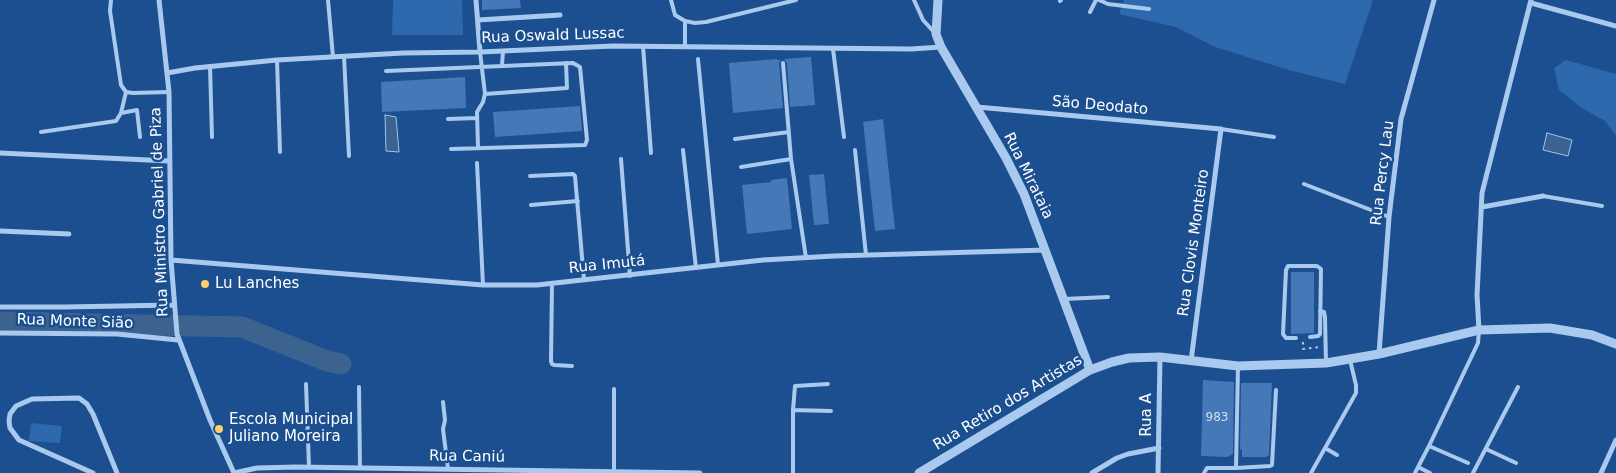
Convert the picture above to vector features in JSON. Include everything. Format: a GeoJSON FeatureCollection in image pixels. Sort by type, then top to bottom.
{"type":"FeatureCollection","features":[{"type":"Feature","properties":{"kind":"street","name":"Rua Ministro Gabriel de Piza"},"geometry":{"type":"LineString","coordinates":[[159,0],[167,73],[172,260],[177,334],[210,420],[234,473]]}},
{"type":"Feature","properties":{"kind":"street"},"geometry":{"type":"LineString","coordinates":[[476,0],[480,52]]}},
{"type":"Feature","properties":{"kind":"street","name":"Rua Mirataia"},"geometry":{"type":"LineString","coordinates":[[938,0],[936,34],[941,47],[1006,158],[1024,194],[1090,370]]}},
{"type":"Feature","properties":{"kind":"street","name":"Rua Percy Lau"},"geometry":{"type":"LineString","coordinates":[[1379,354],[1390,217],[1401,119],[1434,0]]}},
{"type":"Feature","properties":{"kind":"street"},"geometry":{"type":"LineString","coordinates":[[1479,330],[1477,295],[1482,193],[1531,2],[1616,26]]}},
{"type":"Feature","properties":{"kind":"street"},"geometry":{"type":"LineString","coordinates":[[478,20],[560,15]]}},
{"type":"Feature","properties":{"kind":"street","name":"Rua Oswald Lussac"},"geometry":{"type":"LineString","coordinates":[[167,73],[210,66],[277,60],[503,50],[643,46],[833,49],[941,47]]}},
{"type":"Feature","properties":{"kind":"street","name":"São Deodato"},"geometry":{"type":"LineString","coordinates":[[976,107],[1222,129]]}},
{"type":"Feature","properties":{"kind":"street","name":"Rua Clovis Monteiro"},"geometry":{"type":"LineString","coordinates":[[1191,361],[1222,129]]}},
{"type":"Feature","properties":{"kind":"street"},"geometry":{"type":"LineString","coordinates":[[0,153],[170,161]]}},
{"type":"Feature","properties":{"kind":"street"},"geometry":{"type":"LineString","coordinates":[[1482,207],[1543,196]]}},
{"type":"Feature","properties":{"kind":"street"},"geometry":{"type":"LineString","coordinates":[[0,231],[69,234]]}},
{"type":"Feature","properties":{"kind":"street","name":"Rua Imutá"},"geometry":{"type":"LineString","coordinates":[[172,260],[483,284],[538,285],[762,260],[1046,250]]}},
{"type":"Feature","properties":{"kind":"street","name":"Rua Monte Sião"},"geometry":{"type":"LineString","coordinates":[[0,307],[174,305]]}},
{"type":"Feature","properties":{"kind":"street","name":"Rua Retiro dos Artistas"},"geometry":{"type":"LineString","coordinates":[[919,473],[1090,370],[1129,358],[1160,357],[1238,366],[1326,362],[1350,360],[1379,354],[1479,330],[1550,328],[1592,335],[1616,344]]}},
{"type":"Feature","properties":{"kind":"street","name":"Rua Monte Sião"},"geometry":{"type":"LineString","coordinates":[[0,332],[117,334],[178,340]]}},
{"type":"Feature","properties":{"kind":"street","name":"Rua A"},"geometry":{"type":"LineString","coordinates":[[1158,473],[1160,357]]}},
{"type":"Feature","properties":{"kind":"street"},"geometry":{"type":"LineString","coordinates":[[92,473],[19,440],[10,428],[9,421],[10,414],[16,406],[32,399],[79,398],[87,404],[93,414],[116,473]]}},
{"type":"Feature","properties":{"kind":"street"},"geometry":{"type":"LineString","coordinates":[[1601,473],[1616,440]]}},
{"type":"Feature","properties":{"kind":"street"},"geometry":{"type":"LineString","coordinates":[[1092,473],[1117,458],[1159,448]]}},
{"type":"Feature","properties":{"kind":"street","name":"Rua Caniú"},"geometry":{"type":"LineString","coordinates":[[234,473],[257,468],[308,467],[700,473]]}},
{"type":"Feature","properties":{"kind":"lane"},"geometry":{"type":"LineString","coordinates":[[111,0],[110,11],[121,86],[126,92]]}},
{"type":"Feature","properties":{"kind":"lane"},"geometry":{"type":"LineString","coordinates":[[328,0],[332,57]]}},
{"type":"Feature","properties":{"kind":"lane"},"geometry":{"type":"LineString","coordinates":[[671,0],[675,15],[685,21],[695,23],[796,0]]}},
{"type":"Feature","properties":{"kind":"lane"},"geometry":{"type":"LineString","coordinates":[[914,0],[923,20],[936,34]]}},
{"type":"Feature","properties":{"kind":"lane"},"geometry":{"type":"LineString","coordinates":[[1090,12],[1097,0],[1108,4],[1149,9]]}},
{"type":"Feature","properties":{"kind":"lane"},"geometry":{"type":"LineString","coordinates":[[685,21],[685,46]]}},
{"type":"Feature","properties":{"kind":"lane"},"geometry":{"type":"LineString","coordinates":[[643,46],[651,153]]}},
{"type":"Feature","properties":{"kind":"lane"},"geometry":{"type":"LineString","coordinates":[[833,49],[844,137]]}},
{"type":"Feature","properties":{"kind":"lane"},"geometry":{"type":"LineString","coordinates":[[502,65],[503,50]]}},
{"type":"Feature","properties":{"kind":"lane"},"geometry":{"type":"LineString","coordinates":[[478,147],[477,118],[485,99],[480,52]]}},
{"type":"Feature","properties":{"kind":"lane"},"geometry":{"type":"LineString","coordinates":[[344,56],[349,156]]}},
{"type":"Feature","properties":{"kind":"lane"},"geometry":{"type":"LineString","coordinates":[[698,59],[718,265]]}},
{"type":"Feature","properties":{"kind":"lane"},"geometry":{"type":"LineString","coordinates":[[277,60],[280,152]]}},
{"type":"Feature","properties":{"kind":"lane"},"geometry":{"type":"LineString","coordinates":[[485,94],[567,88],[566,63]]}},
{"type":"Feature","properties":{"kind":"lane"},"geometry":{"type":"LineString","coordinates":[[386,71],[566,63],[577,64],[580,67],[582,72],[587,140],[585,145],[451,148]]}},
{"type":"Feature","properties":{"kind":"lane"},"geometry":{"type":"LineString","coordinates":[[783,63],[791,159],[806,258]]}},
{"type":"Feature","properties":{"kind":"lane"},"geometry":{"type":"LineString","coordinates":[[210,66],[212,137]]}},
{"type":"Feature","properties":{"kind":"lane"},"geometry":{"type":"LineString","coordinates":[[126,92],[168,92]]}},
{"type":"Feature","properties":{"kind":"lane"},"geometry":{"type":"LineString","coordinates":[[41,132],[116,121],[121,113],[126,92]]}},
{"type":"Feature","properties":{"kind":"lane"},"geometry":{"type":"LineString","coordinates":[[121,113],[137,110],[140,137]]}},
{"type":"Feature","properties":{"kind":"lane"},"geometry":{"type":"LineString","coordinates":[[448,118],[477,118]]}},
{"type":"Feature","properties":{"kind":"lane"},"geometry":{"type":"LineString","coordinates":[[1222,129],[1274,137]]}},
{"type":"Feature","properties":{"kind":"lane"},"geometry":{"type":"LineString","coordinates":[[736,139],[789,132]]}},
{"type":"Feature","properties":{"kind":"lane"},"geometry":{"type":"LineString","coordinates":[[683,150],[696,268]]}},
{"type":"Feature","properties":{"kind":"lane"},"geometry":{"type":"LineString","coordinates":[[855,150],[866,255]]}},
{"type":"Feature","properties":{"kind":"lane"},"geometry":{"type":"LineString","coordinates":[[741,167],[791,159]]}},
{"type":"Feature","properties":{"kind":"lane"},"geometry":{"type":"LineString","coordinates":[[621,160],[630,276]]}},
{"type":"Feature","properties":{"kind":"lane"},"geometry":{"type":"LineString","coordinates":[[477,164],[483,284]]}},
{"type":"Feature","properties":{"kind":"lane"},"geometry":{"type":"LineString","coordinates":[[530,176],[573,174],[575,176],[584,280]]}},
{"type":"Feature","properties":{"kind":"lane"},"geometry":{"type":"LineString","coordinates":[[1304,184],[1390,217]]}},
{"type":"Feature","properties":{"kind":"lane"},"geometry":{"type":"LineString","coordinates":[[1543,196],[1602,206]]}},
{"type":"Feature","properties":{"kind":"lane"},"geometry":{"type":"LineString","coordinates":[[531,205],[578,200]]}},
{"type":"Feature","properties":{"kind":"lane"},"geometry":{"type":"LineString","coordinates":[[1296,338],[1286,338],[1284,334],[1286,270],[1288,266],[1320,266],[1320,334],[1310,337]]}},
{"type":"Feature","properties":{"kind":"lane"},"geometry":{"type":"LineString","coordinates":[[552,284],[550,361],[554,365],[572,366]]}},
{"type":"Feature","properties":{"kind":"lane"},"geometry":{"type":"LineString","coordinates":[[1064,299],[1108,296]]}},
{"type":"Feature","properties":{"kind":"lane"},"geometry":{"type":"LineString","coordinates":[[1320,311],[1324,312],[1325,316],[1326,362]]}},
{"type":"Feature","properties":{"kind":"lane"},"geometry":{"type":"LineString","coordinates":[[1415,473],[1430,446],[1478,343],[1479,330]]}},
{"type":"Feature","properties":{"kind":"lane"},"geometry":{"type":"LineString","coordinates":[[1311,473],[1358,393],[1350,360]]}},
{"type":"Feature","properties":{"kind":"lane"},"geometry":{"type":"LineString","coordinates":[[1236,468],[1238,366]]}},
{"type":"Feature","properties":{"kind":"lane"},"geometry":{"type":"LineString","coordinates":[[306,384],[308,467]]}},
{"type":"Feature","properties":{"kind":"lane"},"geometry":{"type":"LineString","coordinates":[[793,473],[795,386],[828,384]]}},
{"type":"Feature","properties":{"kind":"lane"},"geometry":{"type":"LineString","coordinates":[[359,386],[360,468]]}},
{"type":"Feature","properties":{"kind":"lane"},"geometry":{"type":"LineString","coordinates":[[1473,473],[1518,387]]}},
{"type":"Feature","properties":{"kind":"lane"},"geometry":{"type":"LineString","coordinates":[[614,389],[614,472]]}},
{"type":"Feature","properties":{"kind":"lane"},"geometry":{"type":"LineString","coordinates":[[1204,473],[1207,468],[1272,465],[1276,390]]}},
{"type":"Feature","properties":{"kind":"lane"},"geometry":{"type":"LineString","coordinates":[[443,402],[448,469]]}},
{"type":"Feature","properties":{"kind":"lane"},"geometry":{"type":"LineString","coordinates":[[793,410],[831,411]]}},
{"type":"Feature","properties":{"kind":"lane"},"geometry":{"type":"LineString","coordinates":[[1430,446],[1468,464]]}},
{"type":"Feature","properties":{"kind":"lane"},"geometry":{"type":"LineString","coordinates":[[1325,448],[1337,455]]}},
{"type":"Feature","properties":{"kind":"lane"},"geometry":{"type":"LineString","coordinates":[[1486,449],[1516,463]]}},
{"type":"Feature","properties":{"kind":"lane"},"geometry":{"type":"LineString","coordinates":[[1418,467],[1430,473]]}},
{"type":"Feature","properties":{"kind":"path"},"geometry":{"type":"LineString","coordinates":[[1303,347],[1303,349],[1326,347]]}},
{"type":"Feature","properties":{"kind":"shaded area"},"geometry":{"type":"Polygon","coordinates":[[[393,0],[462,0],[463,35],[392,35],[393,0]]]}},
{"type":"Feature","properties":{"kind":"shaded area"},"geometry":{"type":"Polygon","coordinates":[[[1124,0],[1373,0],[1345,84],[1289,70],[1215,47],[1176,27],[1119,14],[1124,0]]]}},
{"type":"Feature","properties":{"kind":"shaded area"},"geometry":{"type":"Polygon","coordinates":[[[1566,60],[1616,74],[1616,136],[1605,121],[1582,108],[1559,90],[1554,68],[1566,60]]]}},
{"type":"Feature","properties":{"kind":"shaded area"},"geometry":{"type":"Polygon","coordinates":[[[385,115],[396,117],[399,152],[386,151],[385,115]]]}},
{"type":"Feature","properties":{"kind":"shaded area"},"geometry":{"type":"Polygon","coordinates":[[[1547,133],[1572,140],[1568,156],[1543,150],[1547,133]]]}},
{"type":"Feature","properties":{"kind":"shaded area"},"geometry":{"type":"Polygon","coordinates":[[[31,423],[62,426],[60,443],[29,441],[31,423]]]}},
{"type":"Feature","properties":{"kind":"building"},"geometry":{"type":"Polygon","coordinates":[[[482,0],[520,0],[521,8],[482,10],[482,0]]]}},
{"type":"Feature","properties":{"kind":"building"},"geometry":{"type":"Polygon","coordinates":[[[811,57],[815,105],[790,107],[787,63],[784,59],[811,57]]]}},
{"type":"Feature","properties":{"kind":"building"},"geometry":{"type":"Polygon","coordinates":[[[781,60],[779,63],[783,108],[733,113],[729,63],[781,60]]]}},
{"type":"Feature","properties":{"kind":"building"},"geometry":{"type":"Polygon","coordinates":[[[465,77],[466,108],[382,112],[381,82],[465,77]]]}},
{"type":"Feature","properties":{"kind":"building"},"geometry":{"type":"Polygon","coordinates":[[[580,106],[582,131],[495,137],[493,112],[580,106]]]}},
{"type":"Feature","properties":{"kind":"building"},"geometry":{"type":"Polygon","coordinates":[[[883,119],[895,229],[875,231],[863,122],[883,119]]]}},
{"type":"Feature","properties":{"kind":"building"},"geometry":{"type":"Polygon","coordinates":[[[824,174],[829,224],[814,225],[809,175],[824,174]]]}},
{"type":"Feature","properties":{"kind":"building"},"geometry":{"type":"Polygon","coordinates":[[[787,178],[792,229],[747,234],[742,185],[787,178]]]}},
{"type":"Feature","properties":{"kind":"building"},"geometry":{"type":"Polygon","coordinates":[[[1291,272],[1314,272],[1314,333],[1291,334],[1291,272]]]}},
{"type":"Feature","properties":{"kind":"building"},"geometry":{"type":"Polygon","coordinates":[[[1203,380],[1234,382],[1233,454],[1227,457],[1201,456],[1203,380]]]}},
{"type":"Feature","properties":{"kind":"building"},"geometry":{"type":"Polygon","coordinates":[[[1241,383],[1272,383],[1269,455],[1266,457],[1242,457],[1242,449],[1240,450],[1241,383]]]}},
{"type":"Feature","properties":{"kind":"waterway"},"geometry":{"type":"LineString","coordinates":[[0,322],[242,327],[327,361],[341,364]]}},
{"type":"Feature","properties":{"kind":"place","name":"Lu Lanches"},"geometry":{"type":"Point","coordinates":[205,284]}},
{"type":"Feature","properties":{"kind":"place","name":"Escola Municipal Juliano Moreira"},"geometry":{"type":"Point","coordinates":[219,429]}}]}
